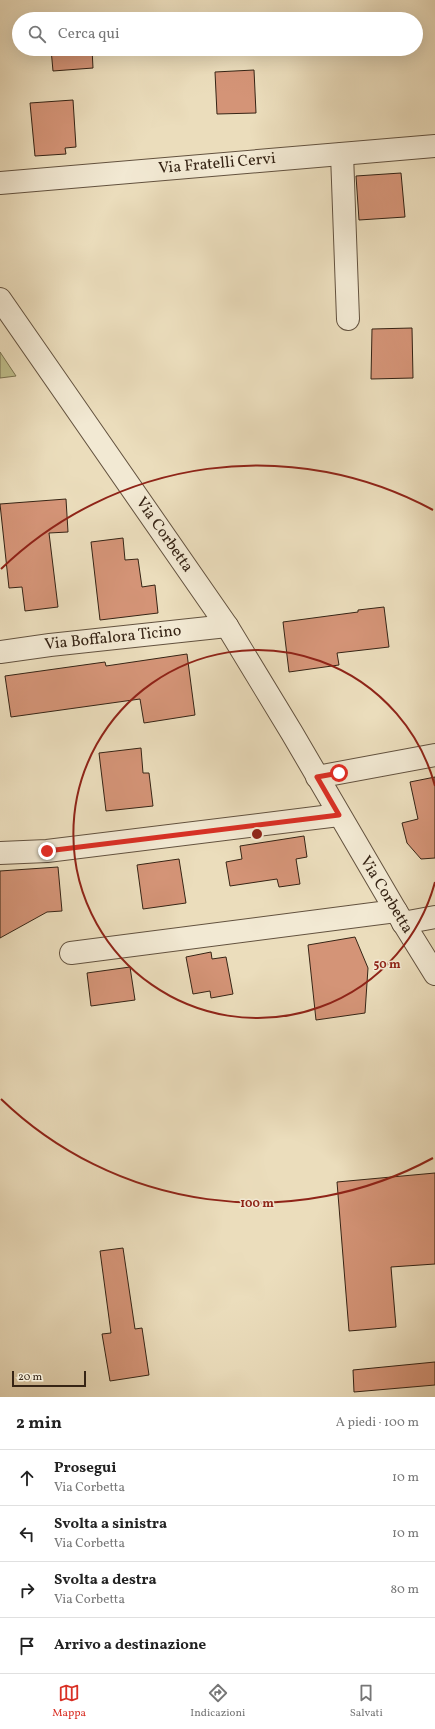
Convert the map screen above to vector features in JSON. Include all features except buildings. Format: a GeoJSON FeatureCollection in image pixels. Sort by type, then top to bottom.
{"type":"FeatureCollection","features":[{"type":"Feature","properties":{"kind":"street","name":"Via Fratelli Cervi"},"geometry":{"type":"LineString","coordinates":[[0,178],[435,146]]}},
{"type":"Feature","properties":{"kind":"street"},"geometry":{"type":"LineString","coordinates":[[342,154],[348,319]]}},
{"type":"Feature","properties":{"kind":"street","name":"Via Corbetta"},"geometry":{"type":"LineString","coordinates":[[0,299],[227,626],[399,917],[435,974]]}},
{"type":"Feature","properties":{"kind":"street","name":"Via Boffalora Ticino"},"geometry":{"type":"LineString","coordinates":[[0,652],[50,645],[227,626]]}},
{"type":"Feature","properties":{"kind":"street"},"geometry":{"type":"LineString","coordinates":[[317,777],[435,755]]}},
{"type":"Feature","properties":{"kind":"street"},"geometry":{"type":"LineString","coordinates":[[0,853],[47,851],[339,815]]}},
{"type":"Feature","properties":{"kind":"street"},"geometry":{"type":"LineString","coordinates":[[71,953],[399,917],[435,917]]}},
{"type":"Feature","properties":{"kind":"green space"},"geometry":{"type":"Polygon","coordinates":[[[0,352],[16,376],[0,378],[0,352]]]}},
{"type":"Feature","properties":{"kind":"route"},"geometry":{"type":"LineString","coordinates":[[47,851],[339,815],[317,777],[339,773]]}}]}
